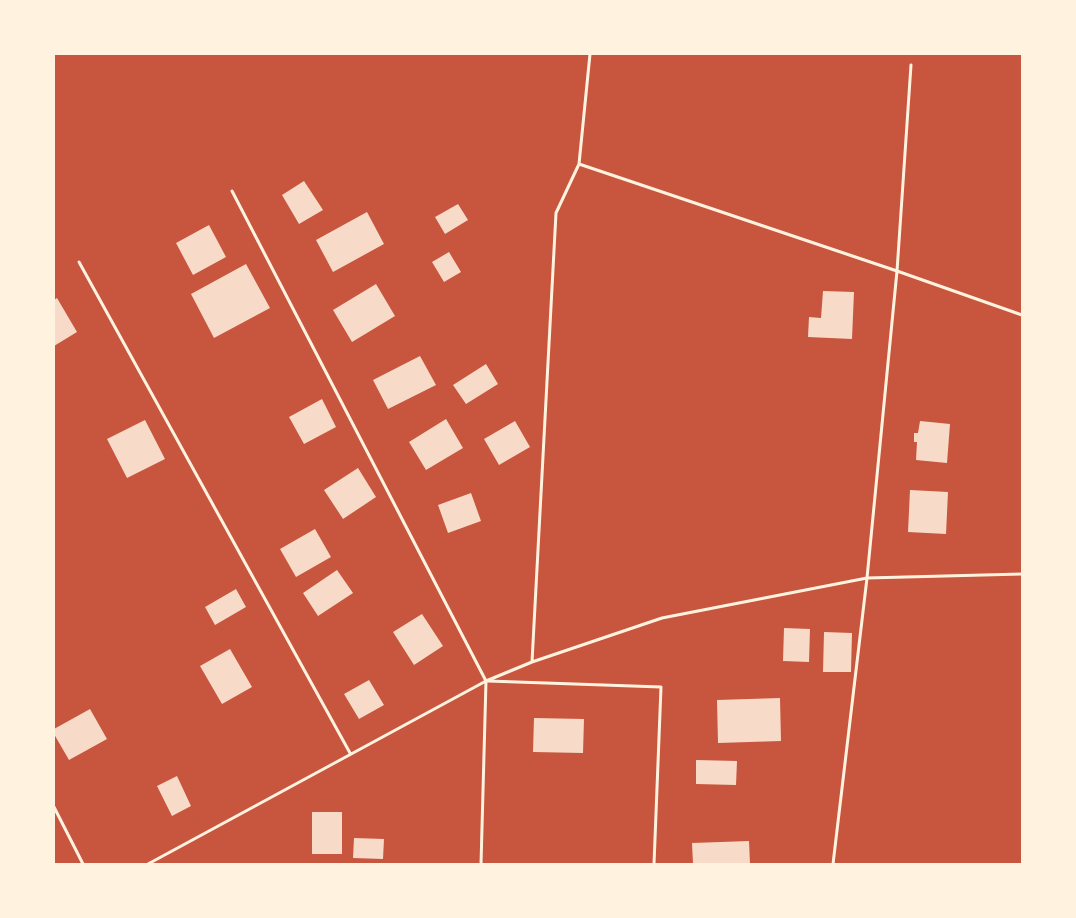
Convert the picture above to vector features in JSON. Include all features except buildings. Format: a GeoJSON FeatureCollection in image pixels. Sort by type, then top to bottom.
{"type":"FeatureCollection","features":[{"type":"Feature","properties":{"kind":"lane"},"geometry":{"type":"LineString","coordinates":[[532,662],[556,213],[579,164],[590,54]]}},
{"type":"Feature","properties":{"kind":"lane"},"geometry":{"type":"LineString","coordinates":[[833,864],[867,578],[897,271],[912,65]]}},
{"type":"Feature","properties":{"kind":"lane"},"geometry":{"type":"LineString","coordinates":[[579,164],[897,271],[1022,315]]}},
{"type":"Feature","properties":{"kind":"lane"},"geometry":{"type":"LineString","coordinates":[[232,191],[486,680],[481,864]]}},
{"type":"Feature","properties":{"kind":"lane"},"geometry":{"type":"LineString","coordinates":[[79,262],[350,753]]}},
{"type":"Feature","properties":{"kind":"lane"},"geometry":{"type":"LineString","coordinates":[[148,864],[486,680],[532,662],[662,618],[867,578],[1022,574]]}},
{"type":"Feature","properties":{"kind":"lane"},"geometry":{"type":"LineString","coordinates":[[486,680],[661,687],[654,864]]}},
{"type":"Feature","properties":{"kind":"lane"},"geometry":{"type":"LineString","coordinates":[[54,808],[82,864]]}}]}
